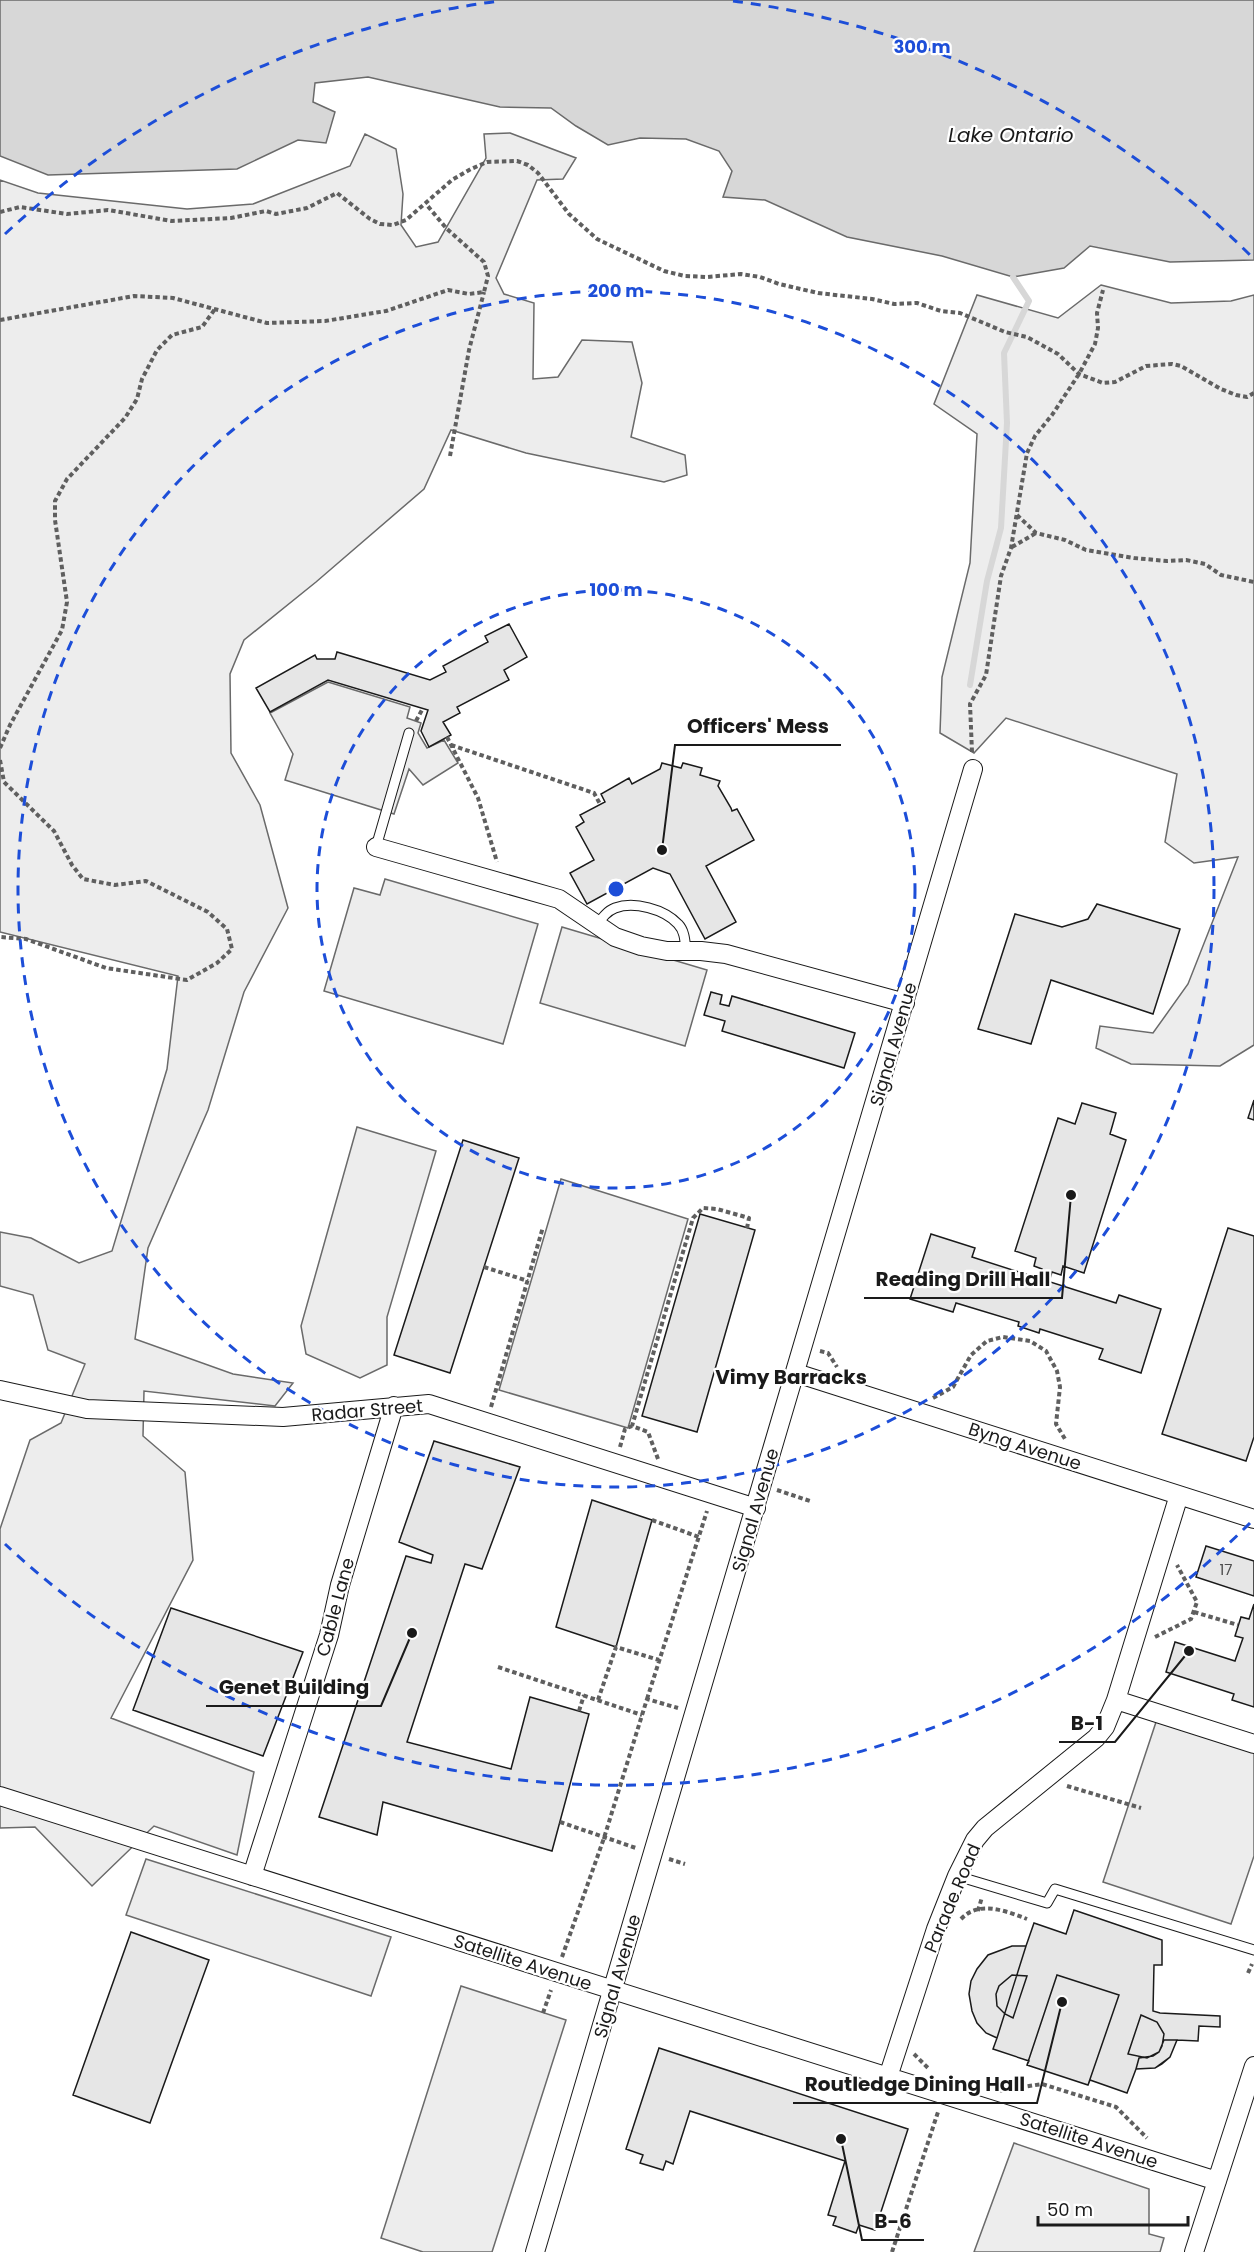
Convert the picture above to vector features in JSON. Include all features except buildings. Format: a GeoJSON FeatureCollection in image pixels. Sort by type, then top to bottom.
{"type":"FeatureCollection","features":[{"type":"Feature","properties":{"kind":"street","name":"Signal Avenue"},"geometry":{"type":"LineString","coordinates":[[535,2252],[973,769]]}},
{"type":"Feature","properties":{"kind":"street"},"geometry":{"type":"LineString","coordinates":[[376,847],[559,899],[615,937],[641,946],[667,951],[726,954],[905,1003]]}},
{"type":"Feature","properties":{"kind":"street","name":"Byng Avenue"},"geometry":{"type":"LineString","coordinates":[[796,1373],[1254,1519]]}},
{"type":"Feature","properties":{"kind":"street","name":"Radar Street"},"geometry":{"type":"LineString","coordinates":[[0,1390],[87,1409],[283,1417],[429,1404],[756,1508]]}},
{"type":"Feature","properties":{"kind":"street","name":"Cable Lane"},"geometry":{"type":"LineString","coordinates":[[252,1876],[328,1635],[340,1585],[394,1406]]}},
{"type":"Feature","properties":{"kind":"street","name":"Parade Road"},"geometry":{"type":"LineString","coordinates":[[888,2077],[936,1929],[957,1875],[975,1840],[985,1828],[1051,1776],[1096,1738],[1105,1727],[1116,1700],[1179,1495]]}},
{"type":"Feature","properties":{"kind":"street"},"geometry":{"type":"LineString","coordinates":[[1116,1700],[1254,1744]]}},
{"type":"Feature","properties":{"kind":"street","name":"Satellite Avenue"},"geometry":{"type":"LineString","coordinates":[[0,1796],[1217,2181]]}},
{"type":"Feature","properties":{"kind":"street"},"geometry":{"type":"LineString","coordinates":[[1194,2252],[1254,2066]]}},
{"type":"Feature","properties":{"kind":"lane"},"geometry":{"type":"LineString","coordinates":[[376,847],[410,733]]}},
{"type":"Feature","properties":{"kind":"lane"},"geometry":{"type":"LineString","coordinates":[[597,925],[607,913],[616,908],[629,906],[650,909],[678,924],[684,934],[686,951]]}},
{"type":"Feature","properties":{"kind":"lane"},"geometry":{"type":"LineString","coordinates":[[957,1875],[1047,1903],[1055,1889],[1254,1950]]}},
{"type":"Feature","properties":{"kind":"path"},"geometry":{"type":"LineString","coordinates":[[0,212],[20,207],[67,214],[108,210],[172,221],[231,218],[266,211],[276,214],[307,208],[337,193],[370,219],[380,224],[393,225],[406,220],[452,180],[471,169],[487,162],[517,161],[528,165],[538,173],[569,214],[597,239],[664,271],[685,276],[707,277],[741,274],[818,293],[894,304],[917,303],[941,311],[960,313],[1005,332],[1027,337],[1058,354],[1079,374],[1103,383],[1115,382],[1146,366],[1172,363],[1236,395],[1247,397],[1254,393]]}},
{"type":"Feature","properties":{"kind":"path"},"geometry":{"type":"LineString","coordinates":[[426,204],[446,228],[484,262],[488,276],[469,350],[450,456]]}},
{"type":"Feature","properties":{"kind":"path"},"geometry":{"type":"LineString","coordinates":[[0,320],[134,296],[173,298],[267,323],[325,321],[386,311],[448,290],[469,294],[484,292]]}},
{"type":"Feature","properties":{"kind":"path"},"geometry":{"type":"LineString","coordinates":[[973,769],[970,704],[986,675],[1001,576],[1011,548],[1027,453],[1035,436],[1079,374],[1095,344],[1098,328],[1097,313],[1103,290]]}},
{"type":"Feature","properties":{"kind":"path"},"geometry":{"type":"LineString","coordinates":[[0,748],[10,725],[62,630],[67,602],[55,520],[55,501],[68,478],[125,418],[137,399],[142,379],[158,350],[172,335],[202,327],[215,309]]}},
{"type":"Feature","properties":{"kind":"path"},"geometry":{"type":"LineString","coordinates":[[1017,515],[1036,533],[1065,540],[1086,550],[1134,558],[1186,560],[1205,564],[1221,575],[1254,582]]}},
{"type":"Feature","properties":{"kind":"path"},"geometry":{"type":"LineString","coordinates":[[1011,548],[1036,533]]}},
{"type":"Feature","properties":{"kind":"path"},"geometry":{"type":"LineString","coordinates":[[447,737],[478,798],[503,883]]}},
{"type":"Feature","properties":{"kind":"path"},"geometry":{"type":"LineString","coordinates":[[451,745],[594,793],[600,804]]}},
{"type":"Feature","properties":{"kind":"path"},"geometry":{"type":"LineString","coordinates":[[0,760],[4,782],[54,831],[72,865],[84,879],[115,885],[146,881],[208,912],[227,928],[232,949],[217,963],[187,980],[106,968],[26,939],[0,937]]}},
{"type":"Feature","properties":{"kind":"path"},"geometry":{"type":"LineString","coordinates":[[632,1426],[693,1218],[703,1208],[717,1209],[749,1218],[747,1227]]}},
{"type":"Feature","properties":{"kind":"path"},"geometry":{"type":"LineString","coordinates":[[490,1411],[543,1227]]}},
{"type":"Feature","properties":{"kind":"path"},"geometry":{"type":"LineString","coordinates":[[484,1267],[528,1281]]}},
{"type":"Feature","properties":{"kind":"path"},"geometry":{"type":"LineString","coordinates":[[620,1451],[625,1429],[632,1426],[648,1432],[659,1463],[649,1460]]}},
{"type":"Feature","properties":{"kind":"path"},"geometry":{"type":"LineString","coordinates":[[763,1485],[810,1501]]}},
{"type":"Feature","properties":{"kind":"path"},"geometry":{"type":"LineString","coordinates":[[543,2013],[604,1838],[708,1509],[715,1511]]}},
{"type":"Feature","properties":{"kind":"path"},"geometry":{"type":"LineString","coordinates":[[652,1520],[699,1537]]}},
{"type":"Feature","properties":{"kind":"path"},"geometry":{"type":"LineString","coordinates":[[1194,1612],[1238,1625]]}},
{"type":"Feature","properties":{"kind":"path"},"geometry":{"type":"LineString","coordinates":[[598,1700],[616,1647],[659,1660]]}},
{"type":"Feature","properties":{"kind":"path"},"geometry":{"type":"LineString","coordinates":[[498,1667],[642,1715]]}},
{"type":"Feature","properties":{"kind":"path"},"geometry":{"type":"LineString","coordinates":[[579,1710],[584,1695]]}},
{"type":"Feature","properties":{"kind":"path"},"geometry":{"type":"LineString","coordinates":[[647,1698],[695,1713]]}},
{"type":"Feature","properties":{"kind":"path"},"geometry":{"type":"LineString","coordinates":[[1061,1784],[1141,1808]]}},
{"type":"Feature","properties":{"kind":"path"},"geometry":{"type":"LineString","coordinates":[[560,1822],[686,1864]]}},
{"type":"Feature","properties":{"kind":"path"},"geometry":{"type":"LineString","coordinates":[[955,1926],[967,1913],[996,1907],[1027,1919]]}},
{"type":"Feature","properties":{"kind":"path"},"geometry":{"type":"LineString","coordinates":[[915,2046],[914,2054],[925,2067],[936,2071]]}},
{"type":"Feature","properties":{"kind":"path"},"geometry":{"type":"LineString","coordinates":[[989,2088],[999,2091],[1042,2084],[1116,2107],[1146,2137],[1157,2141]]}},
{"type":"Feature","properties":{"kind":"path"},"geometry":{"type":"LineString","coordinates":[[892,2252],[944,2094]]}},
{"type":"Feature","properties":{"kind":"shaded area"},"geometry":{"type":"Polygon","coordinates":[[[510,133],[576,158],[563,179],[537,180],[496,278],[504,294],[534,303],[533,379],[558,377],[582,340],[632,342],[642,383],[631,437],[685,455],[687,475],[664,482],[526,453],[451,430],[424,489],[316,582],[244,640],[230,674],[231,753],[260,805],[288,908],[244,992],[208,1110],[148,1248],[135,1339],[233,1374],[293,1383],[275,1406],[144,1391],[143,1436],[185,1472],[193,1560],[111,1718],[254,1772],[237,1855],[154,1826],[92,1886],[35,1827],[0,1828],[0,1529],[30,1440],[61,1423],[85,1364],[48,1350],[33,1295],[0,1286],[0,1232],[31,1238],[79,1263],[112,1251],[167,1069],[178,976],[0,932],[0,180],[38,193],[187,209],[253,204],[350,166],[365,134],[396,149],[403,194],[401,225],[416,247],[438,242],[486,158],[484,134],[510,133]]]}},
{"type":"Feature","properties":{"kind":"shaded area"},"geometry":{"type":"Polygon","coordinates":[[[1101,285],[1171,303],[1231,301],[1254,295],[1254,1045],[1220,1066],[1131,1064],[1096,1048],[1100,1026],[1153,1033],[1188,984],[1238,857],[1194,863],[1165,842],[1177,774],[1006,718],[974,753],[940,733],[942,677],[970,563],[977,434],[934,404],[977,295],[1058,318],[1101,285]]]}},
{"type":"Feature","properties":{"kind":"shaded area"},"geometry":{"type":"Polygon","coordinates":[[[328,682],[410,707],[407,718],[421,723],[418,733],[427,748],[444,740],[458,763],[423,785],[409,769],[394,814],[285,780],[293,754],[270,713],[328,682]]]}},
{"type":"Feature","properties":{"kind":"shaded area"},"geometry":{"type":"Polygon","coordinates":[[[385,879],[538,924],[503,1044],[324,991],[354,888],[380,895],[385,879]]]}},
{"type":"Feature","properties":{"kind":"shaded area"},"geometry":{"type":"Polygon","coordinates":[[[562,927],[707,970],[685,1046],[540,1003],[562,927]]]}},
{"type":"Feature","properties":{"kind":"shaded area"},"geometry":{"type":"Polygon","coordinates":[[[357,1127],[436,1151],[387,1317],[387,1365],[360,1378],[306,1354],[301,1326],[357,1127]]]}},
{"type":"Feature","properties":{"kind":"shaded area"},"geometry":{"type":"Polygon","coordinates":[[[561,1179],[688,1219],[628,1428],[499,1390],[561,1179]]]}},
{"type":"Feature","properties":{"kind":"shaded area"},"geometry":{"type":"Polygon","coordinates":[[[1159,1713],[1254,1744],[1254,1856],[1231,1924],[1103,1882],[1159,1713]]]}},
{"type":"Feature","properties":{"kind":"shaded area"},"geometry":{"type":"Polygon","coordinates":[[[146,1859],[391,1937],[371,1996],[126,1915],[146,1859]]]}},
{"type":"Feature","properties":{"kind":"shaded area"},"geometry":{"type":"Polygon","coordinates":[[[461,1986],[566,2020],[492,2252],[423,2252],[381,2238],[461,1986]]]}},
{"type":"Feature","properties":{"kind":"shaded area"},"geometry":{"type":"Polygon","coordinates":[[[1014,2143],[1149,2189],[1149,2234],[1164,2238],[1160,2252],[974,2252],[1014,2143]]]}},
{"type":"Feature","properties":{"kind":"water","name":"Lake Ontario"},"geometry":{"type":"Polygon","coordinates":[[[0,0],[1254,0],[1254,260],[1170,262],[1090,246],[1064,268],[1013,277],[942,256],[847,237],[765,200],[723,197],[732,171],[719,151],[686,139],[640,138],[608,145],[551,108],[500,107],[368,77],[315,83],[313,102],[335,112],[326,143],[298,140],[237,169],[48,175],[0,156],[0,0]]]}},
{"type":"Feature","properties":{"kind":"waterway"},"geometry":{"type":"LineString","coordinates":[[970,685],[987,581],[1001,528],[1007,423],[1004,353],[1029,301],[1013,277]]}},
{"type":"Feature","properties":{"kind":"place","name":"Officers' Mess"},"geometry":{"type":"Point","coordinates":[662,850]}},
{"type":"Feature","properties":{"kind":"place","name":"Reading Drill Hall"},"geometry":{"type":"Point","coordinates":[1071,1195]}},
{"type":"Feature","properties":{"kind":"place","name":"Genet Building"},"geometry":{"type":"Point","coordinates":[412,1633]}},
{"type":"Feature","properties":{"kind":"place","name":"B-1"},"geometry":{"type":"Point","coordinates":[1189,1651]}},
{"type":"Feature","properties":{"kind":"place","name":"Routledge Dining Hall"},"geometry":{"type":"Point","coordinates":[1062,2002]}},
{"type":"Feature","properties":{"kind":"place","name":"B-6"},"geometry":{"type":"Point","coordinates":[841,2139]}},
{"type":"Feature","properties":{"kind":"district","name":"Vimy Barracks"},"geometry":{"type":"Point","coordinates":[791,1377]}}]}
